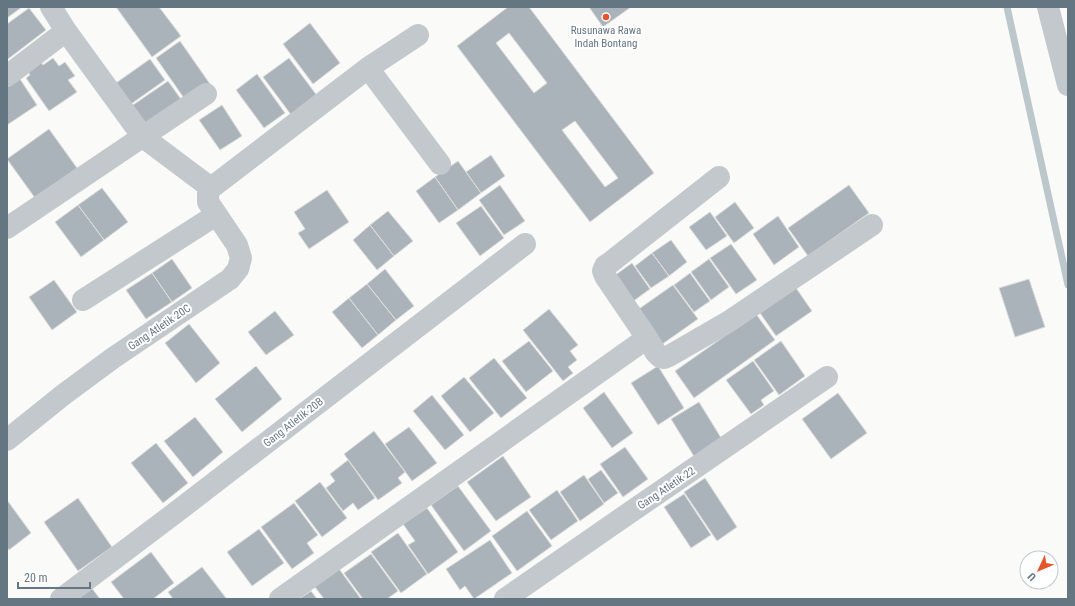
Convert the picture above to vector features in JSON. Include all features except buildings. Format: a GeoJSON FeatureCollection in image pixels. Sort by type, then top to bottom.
{"type":"FeatureCollection","features":[{"type":"Feature","properties":{"kind":"street"},"geometry":{"type":"LineString","coordinates":[[1051,9],[1068,85]]}},
{"type":"Feature","properties":{"kind":"street"},"geometry":{"type":"LineString","coordinates":[[7,76],[61,15],[143,137],[211,188],[368,68],[418,35]]}},
{"type":"Feature","properties":{"kind":"street"},"geometry":{"type":"LineString","coordinates":[[368,68],[440,164]]}},
{"type":"Feature","properties":{"kind":"street"},"geometry":{"type":"LineString","coordinates":[[7,228],[206,94]]}},
{"type":"Feature","properties":{"kind":"street"},"geometry":{"type":"LineString","coordinates":[[719,177],[605,266],[603,271],[660,357],[664,358],[669,356],[728,322],[872,225]]}},
{"type":"Feature","properties":{"kind":"street","name":"Gang Atletik 20C"},"geometry":{"type":"LineString","coordinates":[[7,440],[63,395],[113,358],[230,279],[238,269],[241,258],[237,246],[208,202],[208,194],[211,188]]}},
{"type":"Feature","properties":{"kind":"street"},"geometry":{"type":"LineString","coordinates":[[83,300],[216,215]]}},
{"type":"Feature","properties":{"kind":"street","name":"Gang Atletik 20B"},"geometry":{"type":"LineString","coordinates":[[61,599],[525,244]]}},
{"type":"Feature","properties":{"kind":"street"},"geometry":{"type":"LineString","coordinates":[[280,599],[647,338]]}},
{"type":"Feature","properties":{"kind":"street","name":"Gang Atletik 22"},"geometry":{"type":"LineString","coordinates":[[505,599],[827,378]]}},
{"type":"Feature","properties":{"kind":"waterway"},"geometry":{"type":"LineString","coordinates":[[1007,7],[1068,285]]}},
{"type":"Feature","properties":{"kind":"place","name":"Rusunawa Rawa Indah Bontang"},"geometry":{"type":"Point","coordinates":[606,17]}}]}
